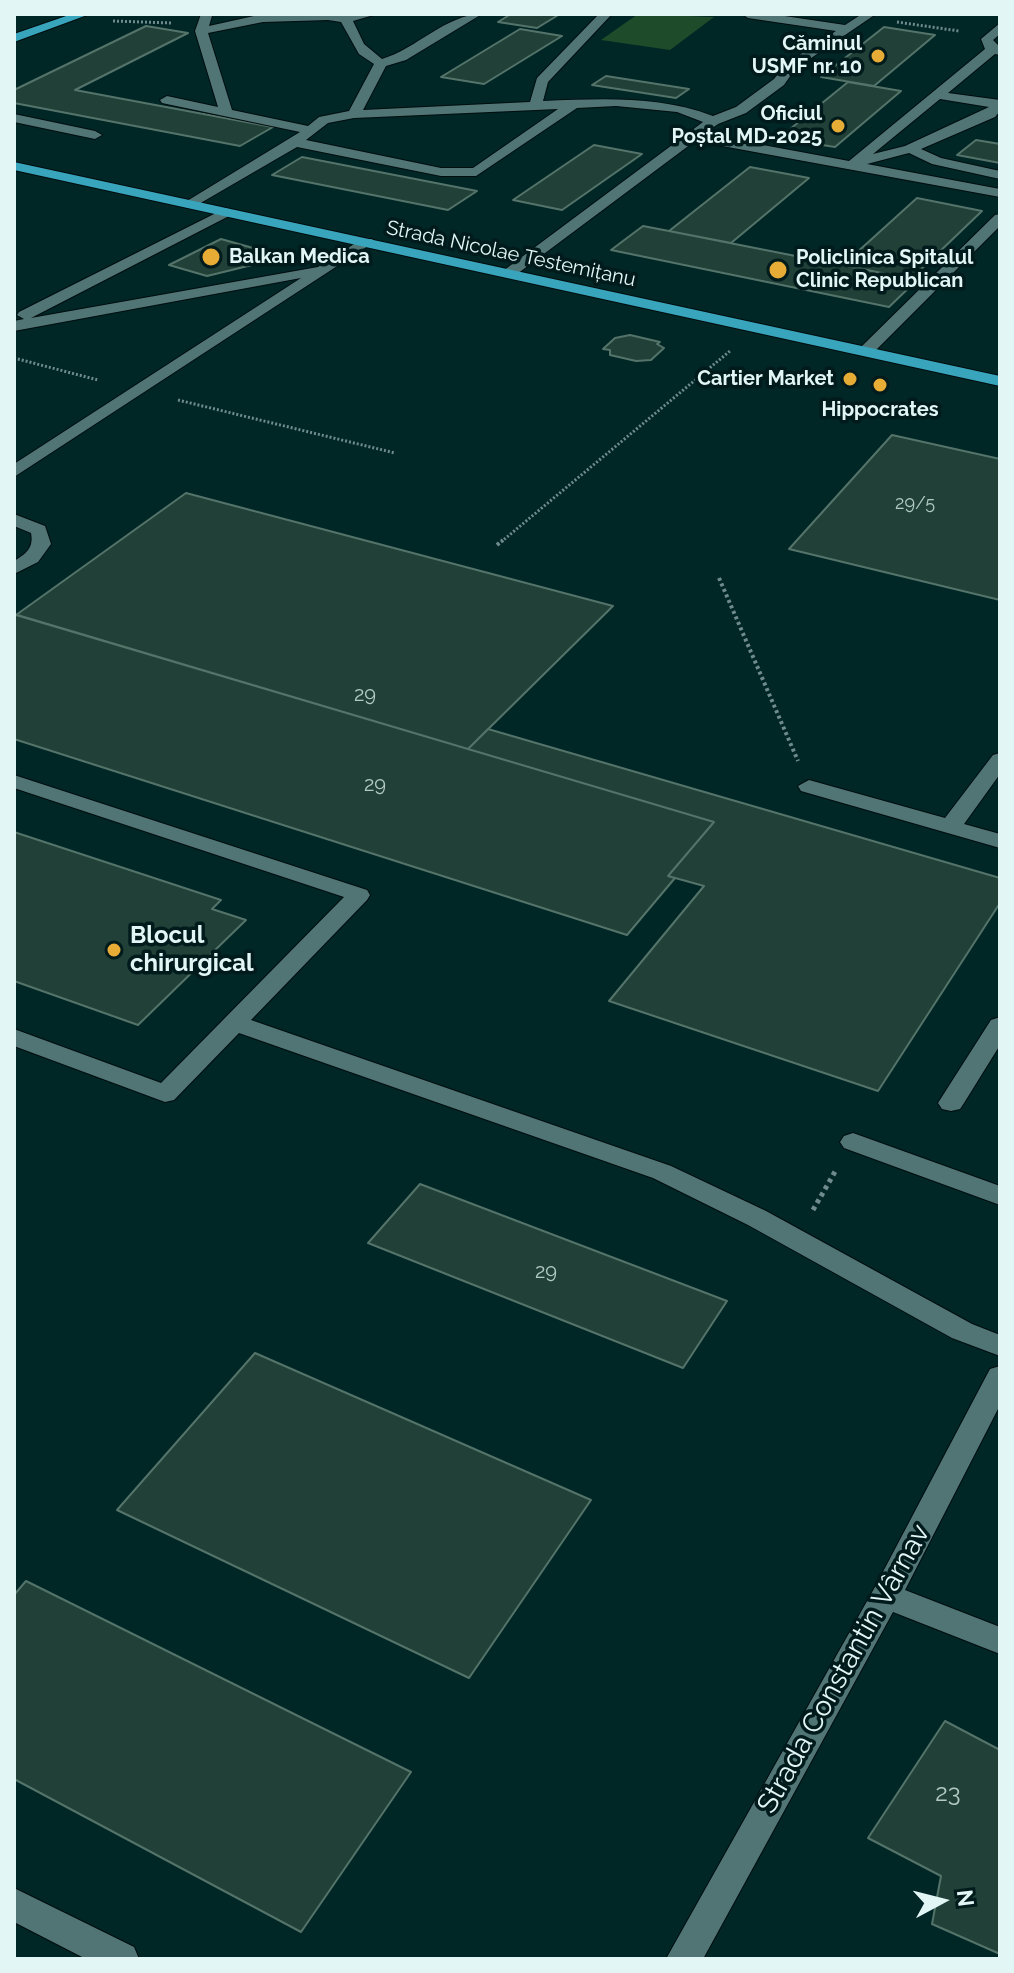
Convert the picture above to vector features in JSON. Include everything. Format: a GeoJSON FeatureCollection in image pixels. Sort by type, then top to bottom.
{"type":"FeatureCollection","features":[{"type":"Feature","properties":{"kind":"main road"},"geometry":{"type":"LineString","coordinates":[[14,38],[84,14]]}},
{"type":"Feature","properties":{"kind":"main road","name":"Strada Nicolae Testemițanu"},"geometry":{"type":"LineString","coordinates":[[14,166],[1000,381]]}},
{"type":"Feature","properties":{"kind":"street"},"geometry":{"type":"LineString","coordinates":[[207,14],[201,31],[226,112]]}},
{"type":"Feature","properties":{"kind":"street"},"geometry":{"type":"LineString","coordinates":[[201,31],[263,18],[320,15],[346,19],[371,14]]}},
{"type":"Feature","properties":{"kind":"street"},"geometry":{"type":"LineString","coordinates":[[346,19],[354,39],[365,54],[381,63],[402,57],[476,14]]}},
{"type":"Feature","properties":{"kind":"street"},"geometry":{"type":"LineString","coordinates":[[536,104],[542,81],[606,14]]}},
{"type":"Feature","properties":{"kind":"street"},"geometry":{"type":"LineString","coordinates":[[748,14],[845,29]]}},
{"type":"Feature","properties":{"kind":"street"},"geometry":{"type":"LineString","coordinates":[[508,274],[713,121],[741,110],[779,82],[791,66],[868,15]]}},
{"type":"Feature","properties":{"kind":"street"},"geometry":{"type":"LineString","coordinates":[[853,164],[996,51],[987,39],[1000,27]]}},
{"type":"Feature","properties":{"kind":"street"},"geometry":{"type":"LineString","coordinates":[[354,114],[381,63]]}},
{"type":"Feature","properties":{"kind":"street"},"geometry":{"type":"LineString","coordinates":[[937,95],[997,110]]}},
{"type":"Feature","properties":{"kind":"street"},"geometry":{"type":"LineString","coordinates":[[167,100],[310,130]]}},
{"type":"Feature","properties":{"kind":"street"},"geometry":{"type":"LineString","coordinates":[[295,142],[441,172],[476,172],[577,102]]}},
{"type":"Feature","properties":{"kind":"street"},"geometry":{"type":"LineString","coordinates":[[192,204],[295,142],[324,120],[354,114],[577,102],[658,105],[679,108],[713,121]]}},
{"type":"Feature","properties":{"kind":"street"},"geometry":{"type":"LineString","coordinates":[[853,164],[910,149],[997,110]]}},
{"type":"Feature","properties":{"kind":"street"},"geometry":{"type":"LineString","coordinates":[[14,118],[95,135]]}},
{"type":"Feature","properties":{"kind":"street"},"geometry":{"type":"LineString","coordinates":[[693,136],[1000,193]]}},
{"type":"Feature","properties":{"kind":"street"},"geometry":{"type":"LineString","coordinates":[[910,149],[937,161],[1000,175]]}},
{"type":"Feature","properties":{"kind":"street"},"geometry":{"type":"LineString","coordinates":[[14,320],[226,212]]}},
{"type":"Feature","properties":{"kind":"street"},"geometry":{"type":"LineString","coordinates":[[866,351],[1000,218]]}},
{"type":"Feature","properties":{"kind":"street"},"geometry":{"type":"LineString","coordinates":[[14,472],[367,242]]}},
{"type":"Feature","properties":{"kind":"street"},"geometry":{"type":"LineString","coordinates":[[14,326],[326,270]]}},
{"type":"Feature","properties":{"kind":"street"},"geometry":{"type":"LineString","coordinates":[[14,519],[39,530],[43,540],[41,550],[14,568]]}},
{"type":"Feature","properties":{"kind":"street"},"geometry":{"type":"LineString","coordinates":[[950,827],[1000,759]]}},
{"type":"Feature","properties":{"kind":"street"},"geometry":{"type":"LineString","coordinates":[[14,781],[359,895],[165,1094],[14,1037]]}},
{"type":"Feature","properties":{"kind":"street"},"geometry":{"type":"LineString","coordinates":[[809,786],[1000,841]]}},
{"type":"Feature","properties":{"kind":"street"},"geometry":{"type":"LineString","coordinates":[[232,1022],[662,1172],[795,1239],[962,1331],[1000,1346]]}},
{"type":"Feature","properties":{"kind":"street"},"geometry":{"type":"LineString","coordinates":[[951,1103],[1000,1025]]}},
{"type":"Feature","properties":{"kind":"street"},"geometry":{"type":"LineString","coordinates":[[853,1142],[1000,1196]]}},
{"type":"Feature","properties":{"kind":"street","name":"Strada Constantin Vârnav"},"geometry":{"type":"LineString","coordinates":[[684,1959],[886,1596],[1000,1377]]}},
{"type":"Feature","properties":{"kind":"street"},"geometry":{"type":"LineString","coordinates":[[886,1596],[1000,1641]]}},
{"type":"Feature","properties":{"kind":"street"},"geometry":{"type":"LineString","coordinates":[[14,1904],[121,1959]]}},
{"type":"Feature","properties":{"kind":"path"},"geometry":{"type":"LineString","coordinates":[[868,15],[989,35]]}},
{"type":"Feature","properties":{"kind":"path"},"geometry":{"type":"LineString","coordinates":[[497,545],[758,328]]}},
{"type":"Feature","properties":{"kind":"path"},"geometry":{"type":"LineString","coordinates":[[14,358],[395,453]]}},
{"type":"Feature","properties":{"kind":"path"},"geometry":{"type":"LineString","coordinates":[[719,578],[809,786]]}},
{"type":"Feature","properties":{"kind":"path"},"geometry":{"type":"LineString","coordinates":[[795,1239],[853,1142]]}},
{"type":"Feature","properties":{"kind":"green space"},"geometry":{"type":"Polygon","coordinates":[[[638,14],[714,17],[670,50],[601,40],[638,14]]]}},
{"type":"Feature","properties":{"kind":"building"},"geometry":{"type":"Polygon","coordinates":[[[511,14],[560,14],[537,28],[498,22],[511,14]]]}},
{"type":"Feature","properties":{"kind":"building"},"geometry":{"type":"Polygon","coordinates":[[[146,26],[188,33],[75,90],[273,127],[240,146],[14,103],[14,90],[146,26]]]}},
{"type":"Feature","properties":{"kind":"building","name":"Căminul USMF nr. 10"},"geometry":{"type":"Polygon","coordinates":[[[884,27],[935,35],[874,86],[821,77],[884,27]]]}},
{"type":"Feature","properties":{"kind":"building"},"geometry":{"type":"Polygon","coordinates":[[[520,29],[562,36],[484,84],[441,77],[520,29]]]}},
{"type":"Feature","properties":{"kind":"building"},"geometry":{"type":"Polygon","coordinates":[[[606,76],[689,89],[676,98],[592,85],[606,76]]]}},
{"type":"Feature","properties":{"kind":"building"},"geometry":{"type":"Polygon","coordinates":[[[848,82],[901,91],[835,147],[779,138],[848,82]]]}},
{"type":"Feature","properties":{"kind":"building"},"geometry":{"type":"Polygon","coordinates":[[[976,140],[1000,144],[1000,163],[957,155],[976,140]]]}},
{"type":"Feature","properties":{"kind":"building"},"geometry":{"type":"Polygon","coordinates":[[[594,145],[642,154],[562,210],[513,200],[594,145]]]}},
{"type":"Feature","properties":{"kind":"building"},"geometry":{"type":"Polygon","coordinates":[[[302,157],[477,191],[448,210],[272,175],[302,157]]]}},
{"type":"Feature","properties":{"kind":"building"},"geometry":{"type":"Polygon","coordinates":[[[750,167],[809,178],[731,243],[669,231],[750,167]]]}},
{"type":"Feature","properties":{"kind":"building"},"geometry":{"type":"Polygon","coordinates":[[[917,198],[982,211],[911,279],[843,265],[917,198]]]}},
{"type":"Feature","properties":{"kind":"building"},"geometry":{"type":"Polygon","coordinates":[[[643,226],[917,280],[889,307],[611,250],[643,226]]]}},
{"type":"Feature","properties":{"kind":"building"},"geometry":{"type":"Polygon","coordinates":[[[221,239],[285,257],[207,276],[169,265],[221,239]]]}},
{"type":"Feature","properties":{"kind":"building"},"geometry":{"type":"Polygon","coordinates":[[[630,335],[660,342],[657,344],[664,348],[651,360],[636,361],[610,355],[610,350],[603,349],[615,338],[630,335]]]}},
{"type":"Feature","properties":{"kind":"building"},"geometry":{"type":"Polygon","coordinates":[[[892,435],[1000,459],[1000,600],[789,549],[892,435]]]}},
{"type":"Feature","properties":{"kind":"building"},"geometry":{"type":"Polygon","coordinates":[[[186,493],[613,606],[468,749],[16,615],[186,493]]]}},
{"type":"Feature","properties":{"kind":"building"},"geometry":{"type":"Polygon","coordinates":[[[14,614],[714,822],[668,876],[675,878],[627,935],[14,739],[14,614]]]}},
{"type":"Feature","properties":{"kind":"building"},"geometry":{"type":"Polygon","coordinates":[[[488,729],[1000,878],[1000,903],[878,1091],[609,1001],[704,886],[668,876],[714,822],[468,749],[488,729]]]}},
{"type":"Feature","properties":{"kind":"building","name":"Blocul chirurgical"},"geometry":{"type":"Polygon","coordinates":[[[14,832],[221,900],[212,909],[246,920],[138,1025],[14,981],[14,832]]]}},
{"type":"Feature","properties":{"kind":"building"},"geometry":{"type":"Polygon","coordinates":[[[420,1184],[727,1301],[683,1368],[368,1243],[420,1184]]]}},
{"type":"Feature","properties":{"kind":"building"},"geometry":{"type":"Polygon","coordinates":[[[255,1353],[591,1500],[469,1678],[117,1510],[255,1353]]]}},
{"type":"Feature","properties":{"kind":"building"},"geometry":{"type":"Polygon","coordinates":[[[26,1581],[411,1772],[301,1932],[14,1779],[14,1595],[26,1581]]]}},
{"type":"Feature","properties":{"kind":"building"},"geometry":{"type":"Polygon","coordinates":[[[945,1721],[1000,1750],[1000,1954],[932,1924],[941,1876],[868,1838],[945,1721]]]}},
{"type":"Feature","properties":{"kind":"place","name":"Căminul USMF nr. 10"},"geometry":{"type":"Point","coordinates":[878,56]}},
{"type":"Feature","properties":{"kind":"place","name":"Oficiul Poștal MD-2025"},"geometry":{"type":"Point","coordinates":[838,126]}},
{"type":"Feature","properties":{"kind":"place","name":"Balkan Medica"},"geometry":{"type":"Point","coordinates":[211,257]}},
{"type":"Feature","properties":{"kind":"place","name":"Policlinica Spitalul Clinic Republican"},"geometry":{"type":"Point","coordinates":[778,270]}},
{"type":"Feature","properties":{"kind":"place","name":"Cartier Market"},"geometry":{"type":"Point","coordinates":[850,379]}},
{"type":"Feature","properties":{"kind":"place","name":"Hippocrates"},"geometry":{"type":"Point","coordinates":[880,385]}},
{"type":"Feature","properties":{"kind":"place","name":"Blocul chirurgical"},"geometry":{"type":"Point","coordinates":[114,950]}}]}
